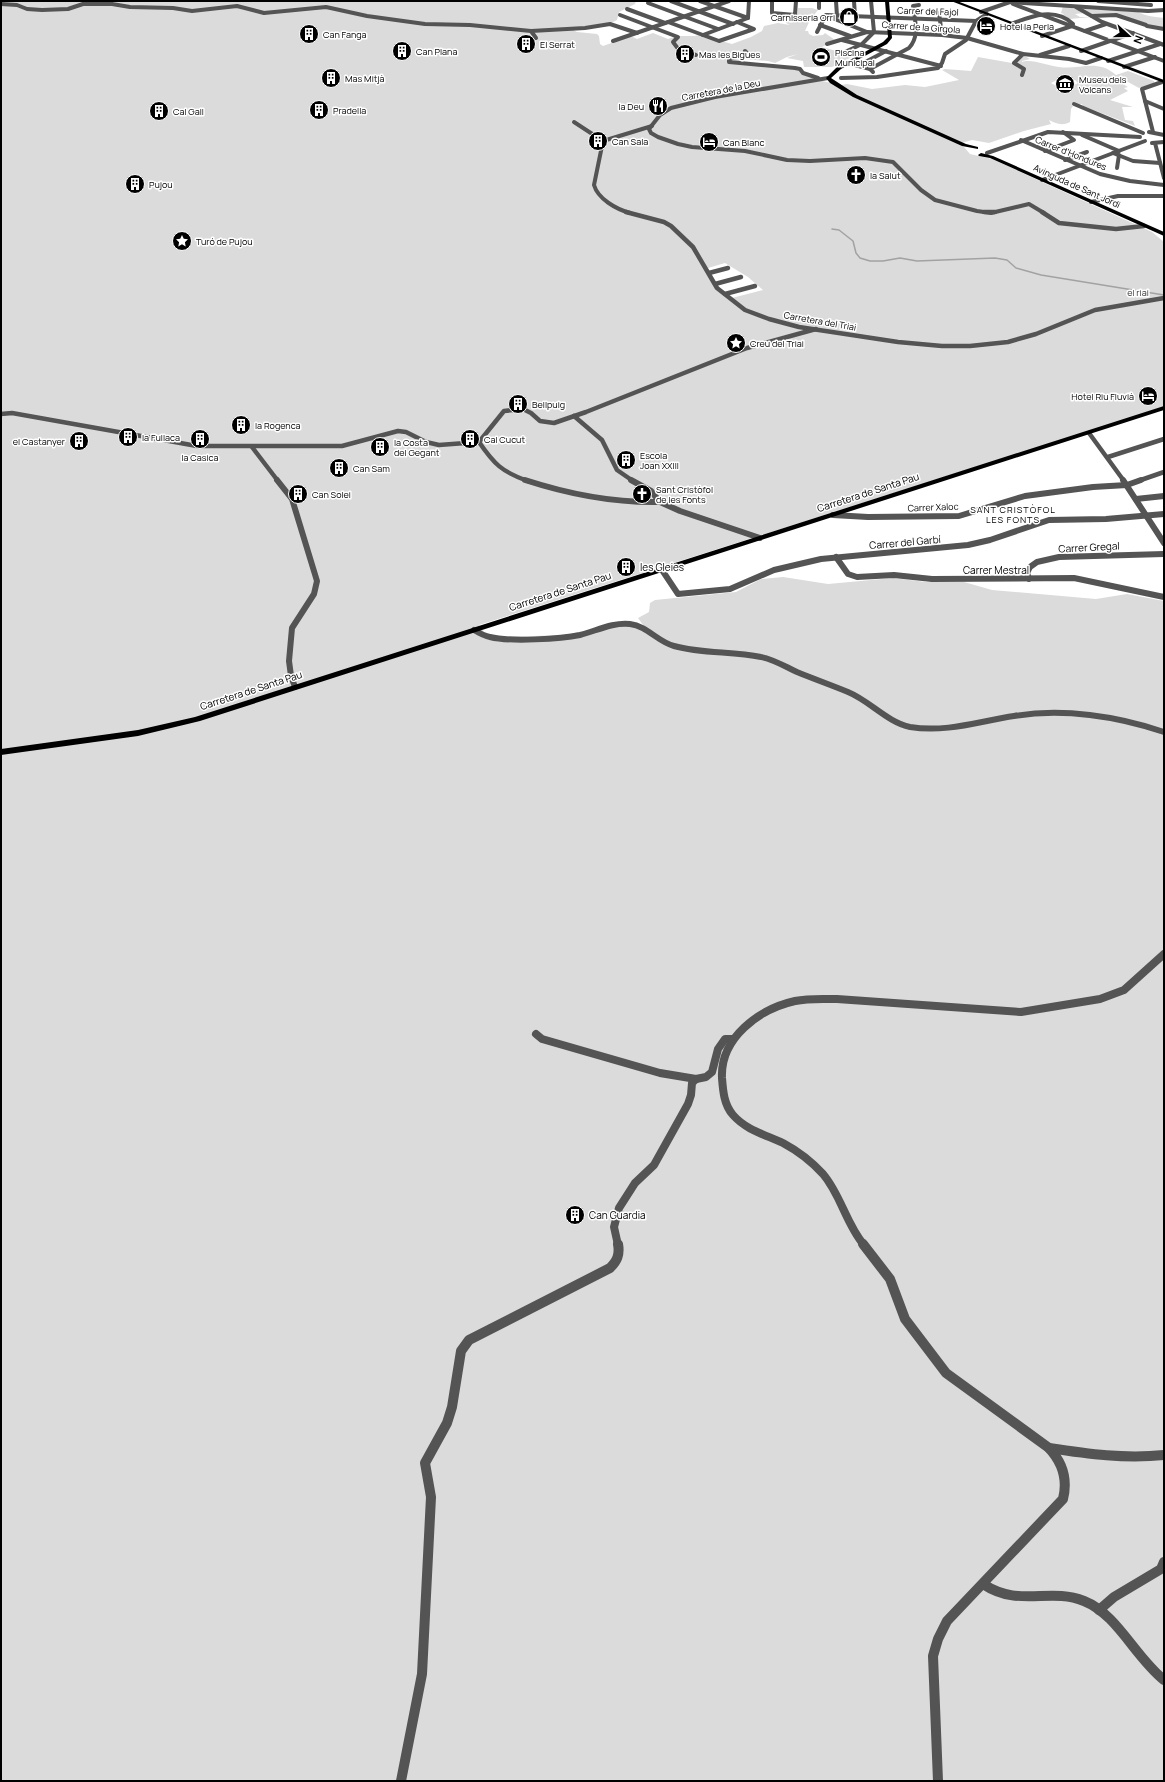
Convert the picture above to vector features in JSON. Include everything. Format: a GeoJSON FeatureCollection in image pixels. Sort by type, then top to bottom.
{"type":"FeatureCollection","features":[{"type":"Feature","properties":{"kind":"main road"},"geometry":{"type":"LineString","coordinates":[[887,1],[890,37],[885,43],[839,68],[839,79],[855,96],[964,145],[987,151],[986,154]]}},
{"type":"Feature","properties":{"kind":"main road"},"geometry":{"type":"LineString","coordinates":[[953,1],[1163,82]]}},
{"type":"Feature","properties":{"kind":"main road"},"geometry":{"type":"LineString","coordinates":[[830,79],[839,79]]}},
{"type":"Feature","properties":{"kind":"main road"},"geometry":{"type":"LineString","coordinates":[[830,79],[839,79]]}},
{"type":"Feature","properties":{"kind":"main road"},"geometry":{"type":"LineString","coordinates":[[964,145],[970,150],[979,148]]}},
{"type":"Feature","properties":{"kind":"main road","name":"Avinguda de Sant Jordi"},"geometry":{"type":"LineString","coordinates":[[970,150],[972,154],[986,154],[1144,226],[1164,238]]}},
{"type":"Feature","properties":{"kind":"main road","name":"Avinguda de Sant Jordi"},"geometry":{"type":"LineString","coordinates":[[1156,232],[1164,234]]}},
{"type":"Feature","properties":{"kind":"main road","name":"Carretera de Santa Pau"},"geometry":{"type":"LineString","coordinates":[[1,752],[138,733],[168,727],[295,688],[1164,408]]}},
{"type":"Feature","properties":{"kind":"street"},"geometry":{"type":"LineString","coordinates":[[627,9],[719,41],[754,29],[672,1]]}},
{"type":"Feature","properties":{"kind":"street"},"geometry":{"type":"LineString","coordinates":[[700,1],[748,18]]}},
{"type":"Feature","properties":{"kind":"street"},"geometry":{"type":"LineString","coordinates":[[613,41],[729,1]]}},
{"type":"Feature","properties":{"kind":"street"},"geometry":{"type":"LineString","coordinates":[[748,18],[749,1]]}},
{"type":"Feature","properties":{"kind":"street"},"geometry":{"type":"LineString","coordinates":[[772,1],[772,14],[794,15],[796,1]]}},
{"type":"Feature","properties":{"kind":"street"},"geometry":{"type":"LineString","coordinates":[[819,1],[819,8]]}},
{"type":"Feature","properties":{"kind":"street"},"geometry":{"type":"LineString","coordinates":[[836,1],[837,16]]}},
{"type":"Feature","properties":{"kind":"street"},"geometry":{"type":"LineString","coordinates":[[854,1],[855,16]]}},
{"type":"Feature","properties":{"kind":"street"},"geometry":{"type":"LineString","coordinates":[[845,52],[860,44],[874,32],[871,1]]}},
{"type":"Feature","properties":{"kind":"street"},"geometry":{"type":"LineString","coordinates":[[1098,1],[1151,3],[1153,11]]}},
{"type":"Feature","properties":{"kind":"street"},"geometry":{"type":"LineString","coordinates":[[1008,2],[1164,61]]}},
{"type":"Feature","properties":{"kind":"street"},"geometry":{"type":"LineString","coordinates":[[981,12],[1008,2],[1070,3],[1120,9],[1153,11],[1164,10]]}},
{"type":"Feature","properties":{"kind":"street"},"geometry":{"type":"LineString","coordinates":[[1120,2],[1120,9]]}},
{"type":"Feature","properties":{"kind":"street"},"geometry":{"type":"LineString","coordinates":[[648,3],[718,29]]}},
{"type":"Feature","properties":{"kind":"street"},"geometry":{"type":"LineString","coordinates":[[1070,3],[1106,24],[1132,32],[1162,44]]}},
{"type":"Feature","properties":{"kind":"street"},"geometry":{"type":"LineString","coordinates":[[1,4],[17,5],[24,8],[42,10],[68,9],[83,4],[112,4],[130,7],[176,8],[192,11],[237,6],[264,13],[326,7],[367,16],[392,18],[425,24],[436,23],[468,25],[531,31],[585,28],[612,24],[637,33]]}},
{"type":"Feature","properties":{"kind":"street"},"geometry":{"type":"LineString","coordinates":[[870,69],[914,44],[917,37],[913,6],[919,5]]}},
{"type":"Feature","properties":{"kind":"street"},"geometry":{"type":"LineString","coordinates":[[939,13],[942,35]]}},
{"type":"Feature","properties":{"kind":"street"},"geometry":{"type":"LineString","coordinates":[[786,14],[786,20]]}},
{"type":"Feature","properties":{"kind":"street"},"geometry":{"type":"LineString","coordinates":[[839,79],[879,77],[935,69],[941,66],[945,54],[962,44],[976,21],[987,14]]}},
{"type":"Feature","properties":{"kind":"street"},"geometry":{"type":"LineString","coordinates":[[1011,24],[1040,14]]}},
{"type":"Feature","properties":{"kind":"street"},"geometry":{"type":"LineString","coordinates":[[620,15],[678,37],[674,42],[679,50],[696,55]]}},
{"type":"Feature","properties":{"kind":"street"},"geometry":{"type":"LineString","coordinates":[[817,32],[826,15],[867,32]]}},
{"type":"Feature","properties":{"kind":"street","name":"Carrer del Fajol"},"geometry":{"type":"LineString","coordinates":[[826,15],[976,21]]}},
{"type":"Feature","properties":{"kind":"street"},"geometry":{"type":"LineString","coordinates":[[1092,16],[1116,15],[1146,26],[1164,29]]}},
{"type":"Feature","properties":{"kind":"street"},"geometry":{"type":"LineString","coordinates":[[703,35],[748,18]]}},
{"type":"Feature","properties":{"kind":"street"},"geometry":{"type":"LineString","coordinates":[[1085,31],[1106,24]]}},
{"type":"Feature","properties":{"kind":"street"},"geometry":{"type":"LineString","coordinates":[[820,25],[850,36]]}},
{"type":"Feature","properties":{"kind":"street"},"geometry":{"type":"LineString","coordinates":[[1042,36],[1072,26]]}},
{"type":"Feature","properties":{"kind":"street"},"geometry":{"type":"LineString","coordinates":[[1140,28],[1146,26]]}},
{"type":"Feature","properties":{"kind":"street"},"geometry":{"type":"LineString","coordinates":[[531,31],[536,38]]}},
{"type":"Feature","properties":{"kind":"street"},"geometry":{"type":"LineString","coordinates":[[827,44],[867,32]]}},
{"type":"Feature","properties":{"kind":"street","name":"Carrer de la Gírgola"},"geometry":{"type":"LineString","coordinates":[[867,32],[942,35],[967,38],[1008,51],[1086,63],[1101,58]]}},
{"type":"Feature","properties":{"kind":"street"},"geometry":{"type":"LineString","coordinates":[[1081,51],[1132,32]]}},
{"type":"Feature","properties":{"kind":"street"},"geometry":{"type":"LineString","coordinates":[[841,40],[941,66]]}},
{"type":"Feature","properties":{"kind":"street"},"geometry":{"type":"LineString","coordinates":[[1108,61],[1162,44]]}},
{"type":"Feature","properties":{"kind":"street"},"geometry":{"type":"LineString","coordinates":[[1008,51],[1017,46]]}},
{"type":"Feature","properties":{"kind":"street"},"geometry":{"type":"LineString","coordinates":[[1038,56],[1069,46]]}},
{"type":"Feature","properties":{"kind":"street"},"geometry":{"type":"LineString","coordinates":[[745,51],[747,53],[746,54],[729,58],[729,62],[795,68],[814,78]]}},
{"type":"Feature","properties":{"kind":"street"},"geometry":{"type":"LineString","coordinates":[[858,66],[886,51]]}},
{"type":"Feature","properties":{"kind":"street"},"geometry":{"type":"LineString","coordinates":[[1022,75],[1024,69],[1014,63],[1023,54]]}},
{"type":"Feature","properties":{"kind":"street"},"geometry":{"type":"LineString","coordinates":[[1049,62],[1051,57]]}},
{"type":"Feature","properties":{"kind":"street"},"geometry":{"type":"LineString","coordinates":[[1124,67],[1154,57]]}},
{"type":"Feature","properties":{"kind":"street"},"geometry":{"type":"LineString","coordinates":[[847,63],[870,69],[879,77]]}},
{"type":"Feature","properties":{"kind":"street","name":"Carretera de la Deu"},"geometry":{"type":"LineString","coordinates":[[814,78],[830,79]]}},
{"type":"Feature","properties":{"kind":"street","name":"Carretera de la Deu"},"geometry":{"type":"LineString","coordinates":[[652,126],[660,115],[671,108],[715,97],[814,78],[830,79]]}},
{"type":"Feature","properties":{"kind":"street"},"geometry":{"type":"LineString","coordinates":[[1153,132],[1142,89],[1163,82]]}},
{"type":"Feature","properties":{"kind":"street"},"geometry":{"type":"LineString","coordinates":[[1145,101],[1164,109]]}},
{"type":"Feature","properties":{"kind":"street"},"geometry":{"type":"LineString","coordinates":[[1074,104],[1142,135],[1145,141]]}},
{"type":"Feature","properties":{"kind":"street"},"geometry":{"type":"LineString","coordinates":[[574,122],[603,141],[652,126]]}},
{"type":"Feature","properties":{"kind":"street"},"geometry":{"type":"LineString","coordinates":[[652,126],[649,129],[651,133],[658,137],[692,147],[745,151],[793,161],[865,158],[893,162],[921,190],[935,200],[956,206],[991,213],[1029,204],[1034,206],[1051,220],[1059,223],[1116,228],[1144,226]]}},
{"type":"Feature","properties":{"kind":"street"},"geometry":{"type":"LineString","coordinates":[[986,154],[1021,140],[1048,132],[1142,135],[1153,132],[1164,134]]}},
{"type":"Feature","properties":{"kind":"street"},"geometry":{"type":"LineString","coordinates":[[1046,151],[1074,140],[1063,132]]}},
{"type":"Feature","properties":{"kind":"street"},"geometry":{"type":"LineString","coordinates":[[1079,133],[1133,161],[1160,163]]}},
{"type":"Feature","properties":{"kind":"street","name":"Carrer d'Hondures"},"geometry":{"type":"LineString","coordinates":[[1021,140],[1079,166],[1117,178],[1164,185]]}},
{"type":"Feature","properties":{"kind":"street","name":"Carretera del Triai"},"geometry":{"type":"LineString","coordinates":[[603,141],[603,147],[594,185],[596,192],[618,210],[667,224],[690,243],[709,273],[716,288],[745,310],[770,320],[898,342],[942,346],[970,346],[1015,340],[1036,334],[1095,310],[1164,298]]}},
{"type":"Feature","properties":{"kind":"street"},"geometry":{"type":"LineString","coordinates":[[1042,180],[1113,153],[1119,153],[1145,141],[1155,143],[1164,142]]}},
{"type":"Feature","properties":{"kind":"street"},"geometry":{"type":"LineString","coordinates":[[1155,143],[1164,178]]}},
{"type":"Feature","properties":{"kind":"street"},"geometry":{"type":"LineString","coordinates":[[979,148],[999,148]]}},
{"type":"Feature","properties":{"kind":"street"},"geometry":{"type":"LineString","coordinates":[[1065,160],[1088,152]]}},
{"type":"Feature","properties":{"kind":"street"},"geometry":{"type":"LineString","coordinates":[[1117,168],[1119,153]]}},
{"type":"Feature","properties":{"kind":"street"},"geometry":{"type":"LineString","coordinates":[[1091,202],[1118,195],[1164,196]]}},
{"type":"Feature","properties":{"kind":"street"},"geometry":{"type":"LineString","coordinates":[[709,273],[728,268]]}},
{"type":"Feature","properties":{"kind":"street"},"geometry":{"type":"LineString","coordinates":[[715,284],[741,277]]}},
{"type":"Feature","properties":{"kind":"street"},"geometry":{"type":"LineString","coordinates":[[725,294],[755,286]]}},
{"type":"Feature","properties":{"kind":"street"},"geometry":{"type":"LineString","coordinates":[[1,414],[12,413],[191,445],[252,447],[342,446],[398,431],[404,431],[427,442],[440,445],[454,445],[479,442],[504,411],[520,409],[529,411],[540,421],[554,423],[747,348],[816,329]]}},
{"type":"Feature","properties":{"kind":"street"},"geometry":{"type":"LineString","coordinates":[[574,416],[602,440],[617,470],[626,477],[651,491],[660,502]]}},
{"type":"Feature","properties":{"kind":"street"},"geometry":{"type":"LineString","coordinates":[[1090,432],[1147,516],[1161,534],[1164,543]]}},
{"type":"Feature","properties":{"kind":"street"},"geometry":{"type":"LineString","coordinates":[[1108,457],[1164,439]]}},
{"type":"Feature","properties":{"kind":"street"},"geometry":{"type":"LineString","coordinates":[[479,442],[496,465],[534,483],[593,498],[618,501],[660,502],[680,511],[760,538]]}},
{"type":"Feature","properties":{"kind":"street"},"geometry":{"type":"LineString","coordinates":[[252,447],[292,499],[316,581],[316,590],[314,594],[292,628],[290,661],[291,676],[295,688]]}},
{"type":"Feature","properties":{"kind":"street","name":"Carrer Xaloc"},"geometry":{"type":"LineString","coordinates":[[833,515],[868,517],[951,517],[967,514],[1032,494],[1093,487],[1127,485],[1164,472]]}},
{"type":"Feature","properties":{"kind":"street"},"geometry":{"type":"LineString","coordinates":[[1136,499],[1164,496]]}},
{"type":"Feature","properties":{"kind":"street","name":"Carrer del Garbí"},"geometry":{"type":"LineString","coordinates":[[662,570],[678,594],[686,594],[730,589],[774,570],[836,557],[968,545],[983,542],[1036,524],[1054,520],[1106,519],[1164,514]]}},
{"type":"Feature","properties":{"kind":"street","name":"Carrer Gregal"},"geometry":{"type":"LineString","coordinates":[[1029,579],[1027,573],[1030,567],[1045,560],[1077,556],[1164,554]]}},
{"type":"Feature","properties":{"kind":"street","name":"Carrer Mestral"},"geometry":{"type":"LineString","coordinates":[[836,557],[848,574],[861,577],[891,575],[928,579],[1074,578],[1164,596]]}},
{"type":"Feature","properties":{"kind":"street"},"geometry":{"type":"LineString","coordinates":[[474,630],[482,635],[492,638],[555,638],[576,636],[618,625],[629,624],[644,629],[659,641],[671,646],[749,654],[763,658],[856,695],[871,704],[890,720],[903,726],[918,728],[962,728],[1015,716],[1061,714],[1132,722],[1164,732]]}},
{"type":"Feature","properties":{"kind":"street"},"geometry":{"type":"LineString","coordinates":[[938,1781],[933,1656],[938,1639],[948,1622],[1063,1499],[1066,1486],[1065,1474],[1060,1461],[1049,1448],[962,1387],[946,1373],[905,1319],[890,1279],[856,1234],[834,1189],[818,1169],[798,1153],[746,1127],[731,1114],[724,1098],[722,1068],[727,1050],[733,1039],[755,1020],[781,1004],[806,998],[936,1005],[1021,1012],[1100,999],[1124,990],[1164,954]]}},
{"type":"Feature","properties":{"kind":"street"},"geometry":{"type":"LineString","coordinates":[[536,1034],[542,1040],[660,1073],[696,1079],[706,1077],[712,1072],[718,1049],[725,1039],[733,1039]]}},
{"type":"Feature","properties":{"kind":"street"},"geometry":{"type":"LineString","coordinates":[[401,1781],[422,1674],[431,1497],[425,1463],[446,1423],[452,1407],[461,1351],[469,1340],[610,1268],[615,1264],[620,1249],[614,1227],[619,1208],[634,1183],[654,1165],[688,1104],[692,1095],[692,1083],[696,1079]]}},
{"type":"Feature","properties":{"kind":"street"},"geometry":{"type":"LineString","coordinates":[[1049,1448],[1102,1456],[1143,1457],[1164,1455]]}},
{"type":"Feature","properties":{"kind":"street"},"geometry":{"type":"LineString","coordinates":[[1099,1610],[1114,1597],[1161,1570],[1164,1562]]}},
{"type":"Feature","properties":{"kind":"street"},"geometry":{"type":"LineString","coordinates":[[983,1584],[992,1592],[1015,1597],[1072,1597],[1083,1600],[1108,1617],[1148,1665],[1164,1680]]}},
{"type":"Feature","properties":{"kind":"green space","name":"el riai"},"geometry":{"type":"Polygon","coordinates":[[[1,1],[636,1],[635,4],[619,12],[617,20],[613,22],[571,29],[577,32],[597,34],[599,36],[600,44],[603,46],[631,36],[637,39],[653,33],[668,39],[677,36],[700,35],[732,44],[762,31],[764,26],[778,23],[790,25],[786,23],[786,21],[799,17],[797,15],[798,8],[812,8],[818,10],[810,20],[805,31],[808,31],[809,34],[813,36],[823,35],[825,33],[835,40],[822,47],[854,56],[832,67],[804,67],[803,61],[787,58],[798,54],[787,57],[775,63],[742,59],[741,63],[796,67],[806,74],[821,77],[822,81],[836,86],[847,84],[872,89],[905,85],[925,87],[959,80],[942,70],[971,71],[978,57],[1012,63],[1023,55],[1030,59],[1022,62],[1030,61],[1067,68],[1088,66],[1102,67],[1116,75],[1128,71],[1154,81],[1154,83],[1139,88],[1128,82],[1123,84],[1128,87],[1124,88],[1128,91],[1110,100],[1133,107],[1122,107],[1125,120],[1133,121],[1135,126],[1083,106],[1082,104],[1072,105],[1070,122],[1060,124],[1049,120],[1051,124],[1024,131],[989,143],[972,140],[958,144],[964,147],[970,154],[992,159],[1152,232],[1164,242],[1164,407],[479,625],[486,635],[499,637],[565,635],[624,623],[646,629],[638,618],[649,612],[650,603],[655,600],[736,592],[761,579],[783,577],[828,584],[893,578],[926,582],[964,582],[992,590],[1096,599],[1127,594],[1164,601],[1164,1781],[1,1781],[1,1]],[[1059,79],[1051,83],[1058,87],[1056,92],[1060,87],[1068,88],[1078,83],[1075,80],[1059,79]],[[725,263],[708,268],[720,289],[732,298],[763,290],[748,277],[725,263]]]}},
{"type":"Feature","properties":{"kind":"green space"},"geometry":{"type":"Polygon","coordinates":[[[1063,6],[1080,10],[1084,13],[1075,14],[1080,17],[1091,17],[1070,19],[1062,16],[1064,14],[1061,13],[1063,6]]]}},
{"type":"Feature","properties":{"kind":"green space"},"geometry":{"type":"Polygon","coordinates":[[[1081,8],[1138,12],[1164,18],[1164,29],[1148,26],[1119,15],[1093,15],[1081,8]]]}},
{"type":"Feature","properties":{"kind":"waterway"},"geometry":{"type":"LineString","coordinates":[[832,229],[839,230],[853,241],[856,253],[860,258],[870,261],[883,261],[900,258],[917,261],[995,258],[1007,260],[1016,268],[1041,275],[1164,295]]}},
{"type":"Feature","properties":{"kind":"place","name":"Carnisseria Orri"},"geometry":{"type":"Point","coordinates":[849,17]}},
{"type":"Feature","properties":{"kind":"place","name":"Hotel la Perla"},"geometry":{"type":"Point","coordinates":[986,26]}},
{"type":"Feature","properties":{"kind":"place","name":"Can Fanga"},"geometry":{"type":"Point","coordinates":[309,34]}},
{"type":"Feature","properties":{"kind":"place","name":"El Serrat"},"geometry":{"type":"Point","coordinates":[526,44]}},
{"type":"Feature","properties":{"kind":"place","name":"Can Plana"},"geometry":{"type":"Point","coordinates":[402,51]}},
{"type":"Feature","properties":{"kind":"place","name":"Mas les Bigues"},"geometry":{"type":"Point","coordinates":[685,54]}},
{"type":"Feature","properties":{"kind":"place","name":"Piscina Municipal"},"geometry":{"type":"Point","coordinates":[821,57]}},
{"type":"Feature","properties":{"kind":"place","name":"Mas Mitjà"},"geometry":{"type":"Point","coordinates":[331,78]}},
{"type":"Feature","properties":{"kind":"place","name":"Museu dels Volcans"},"geometry":{"type":"Point","coordinates":[1065,84]}},
{"type":"Feature","properties":{"kind":"place","name":"la Deu"},"geometry":{"type":"Point","coordinates":[658,106]}},
{"type":"Feature","properties":{"kind":"place","name":"Pradella"},"geometry":{"type":"Point","coordinates":[319,110]}},
{"type":"Feature","properties":{"kind":"place","name":"Cal Gall"},"geometry":{"type":"Point","coordinates":[159,111]}},
{"type":"Feature","properties":{"kind":"place","name":"Can Sala"},"geometry":{"type":"Point","coordinates":[598,141]}},
{"type":"Feature","properties":{"kind":"place","name":"Can Blanc"},"geometry":{"type":"Point","coordinates":[709,142]}},
{"type":"Feature","properties":{"kind":"place","name":"la Salut"},"geometry":{"type":"Point","coordinates":[856,175]}},
{"type":"Feature","properties":{"kind":"place","name":"Pujou"},"geometry":{"type":"Point","coordinates":[135,184]}},
{"type":"Feature","properties":{"kind":"place","name":"Turó de Pujou"},"geometry":{"type":"Point","coordinates":[182,241]}},
{"type":"Feature","properties":{"kind":"place","name":"Creu del Triai"},"geometry":{"type":"Point","coordinates":[736,343]}},
{"type":"Feature","properties":{"kind":"place","name":"Hotel Riu Fluvià"},"geometry":{"type":"Point","coordinates":[1148,396]}},
{"type":"Feature","properties":{"kind":"place","name":"Bellpuig"},"geometry":{"type":"Point","coordinates":[518,404]}},
{"type":"Feature","properties":{"kind":"place","name":"la Rogenca"},"geometry":{"type":"Point","coordinates":[241,425]}},
{"type":"Feature","properties":{"kind":"place","name":"la Fullaca"},"geometry":{"type":"Point","coordinates":[128,437]}},
{"type":"Feature","properties":{"kind":"place","name":"la Casica"},"geometry":{"type":"Point","coordinates":[200,439]}},
{"type":"Feature","properties":{"kind":"place","name":"Cal Cucut"},"geometry":{"type":"Point","coordinates":[470,439]}},
{"type":"Feature","properties":{"kind":"place","name":"el Castanyer"},"geometry":{"type":"Point","coordinates":[79,441]}},
{"type":"Feature","properties":{"kind":"place","name":"la Costa del Gegant"},"geometry":{"type":"Point","coordinates":[380,447]}},
{"type":"Feature","properties":{"kind":"place","name":"Escola Joan XXIII"},"geometry":{"type":"Point","coordinates":[626,460]}},
{"type":"Feature","properties":{"kind":"place","name":"Can Sam"},"geometry":{"type":"Point","coordinates":[339,468]}},
{"type":"Feature","properties":{"kind":"place","name":"Can Solei"},"geometry":{"type":"Point","coordinates":[298,494]}},
{"type":"Feature","properties":{"kind":"place","name":"Sant Cristòfol de les Fonts"},"geometry":{"type":"Point","coordinates":[642,494]}},
{"type":"Feature","properties":{"kind":"place","name":"les Gleies"},"geometry":{"type":"Point","coordinates":[626,567]}},
{"type":"Feature","properties":{"kind":"place","name":"Can Guardia"},"geometry":{"type":"Point","coordinates":[575,1215]}},
{"type":"Feature","properties":{"kind":"district","name":"SANT CRISTÒFOL LES FONTS"},"geometry":{"type":"Point","coordinates":[1013,514]}}]}
